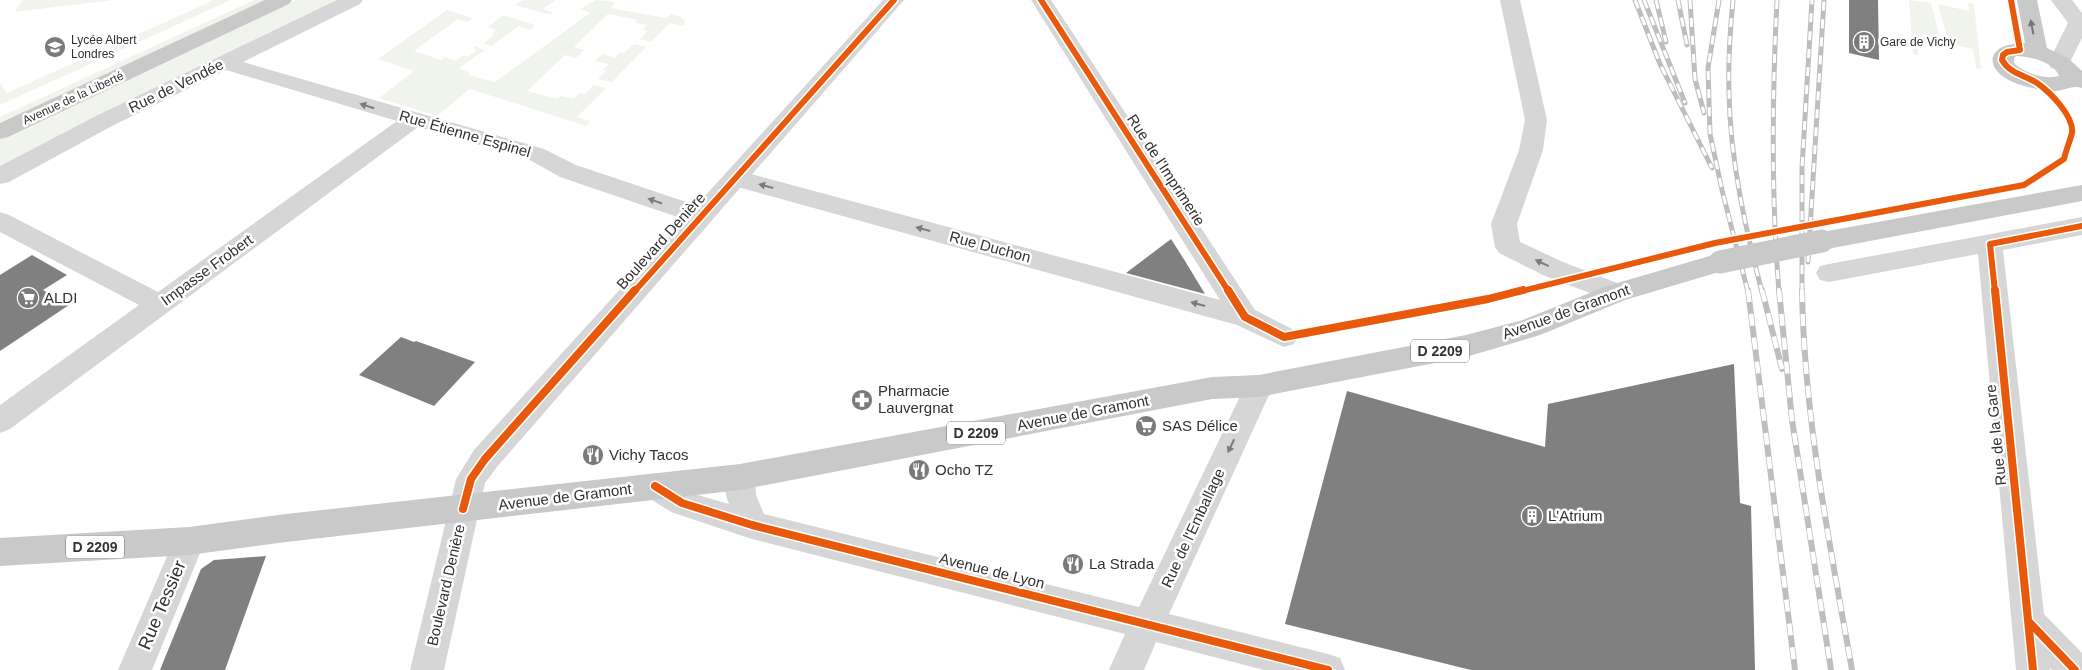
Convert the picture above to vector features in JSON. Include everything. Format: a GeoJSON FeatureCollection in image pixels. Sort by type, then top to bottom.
{"type":"FeatureCollection","features":[{"type":"Feature","properties":{"kind":"main road","name":"Avenue de la Liberté"},"geometry":{"type":"LineString","coordinates":[[0,132],[282,0]]}},
{"type":"Feature","properties":{"kind":"main road"},"geometry":{"type":"LineString","coordinates":[[2010,0],[2029,52]]}},
{"type":"Feature","properties":{"kind":"main road"},"geometry":{"type":"LineString","coordinates":[[2027,0],[2029,52]]}},
{"type":"Feature","properties":{"kind":"main road"},"geometry":{"type":"LineString","coordinates":[[2067,75],[2032,81],[2010,70],[2002,60],[2003,56],[2007,52],[2029,52],[2067,75],[2082,100]]}},
{"type":"Feature","properties":{"kind":"main road","name":"Avenue de Gramont"},"geometry":{"type":"LineString","coordinates":[[2031,204],[2082,176]]}},
{"type":"Feature","properties":{"kind":"main road","name":"Avenue de Gramont"},"geometry":{"type":"LineString","coordinates":[[0,552],[189,541],[305,526],[740,477],[1212,388],[1259,386],[1466,346],[1530,328],[1616,293],[1720,262],[1822,241],[2031,204],[2082,193]]}},
{"type":"Feature","properties":{"kind":"street","name":"Rue de Vendée"},"geometry":{"type":"LineString","coordinates":[[0,176],[104,121],[353,0]]}},
{"type":"Feature","properties":{"kind":"street","name":"Boulevard Denière"},"geometry":{"type":"LineString","coordinates":[[426,670],[471,479],[485,459],[894,0]]}},
{"type":"Feature","properties":{"kind":"street","name":"Rue de l'Imprimerie"},"geometry":{"type":"LineString","coordinates":[[1041,0],[1245,317]]}},
{"type":"Feature","properties":{"kind":"street"},"geometry":{"type":"LineString","coordinates":[[1510,0],[1536,120],[1531,150],[1504,224],[1508,247],[1616,293]]}},
{"type":"Feature","properties":{"kind":"street"},"geometry":{"type":"LineString","coordinates":[[2061,0],[2081,23],[2067,75]]}},
{"type":"Feature","properties":{"kind":"street","name":"Rue Étienne Espinel"},"geometry":{"type":"LineString","coordinates":[[224,63],[413,120],[536,154],[568,171],[701,216]]}},
{"type":"Feature","properties":{"kind":"street","name":"Impasse Frobert"},"geometry":{"type":"LineString","coordinates":[[0,421],[413,120]]}},
{"type":"Feature","properties":{"kind":"street","name":"Rue Duchon"},"geometry":{"type":"LineString","coordinates":[[736,178],[1245,317]]}},
{"type":"Feature","properties":{"kind":"street"},"geometry":{"type":"LineString","coordinates":[[0,221],[160,304]]}},
{"type":"Feature","properties":{"kind":"street"},"geometry":{"type":"LineString","coordinates":[[1829,274],[2082,226]]}},
{"type":"Feature","properties":{"kind":"street","name":"Rue de la Gare"},"geometry":{"type":"LineString","coordinates":[[1990,244],[2030,623],[2033,670]]}},
{"type":"Feature","properties":{"kind":"street"},"geometry":{"type":"LineString","coordinates":[[1245,317],[1284,337]]}},
{"type":"Feature","properties":{"kind":"street","name":"Rue de l'Emballage"},"geometry":{"type":"LineString","coordinates":[[1126,670],[1259,386]]}},
{"type":"Feature","properties":{"kind":"street"},"geometry":{"type":"LineString","coordinates":[[740,477],[741,495],[752,525]]}},
{"type":"Feature","properties":{"kind":"street","name":"Avenue de Lyon"},"geometry":{"type":"LineString","coordinates":[[655,486],[682,503],[752,525],[1328,670]]}},
{"type":"Feature","properties":{"kind":"street","name":"Rue Tessier"},"geometry":{"type":"LineString","coordinates":[[135,670],[189,541]]}},
{"type":"Feature","properties":{"kind":"street"},"geometry":{"type":"LineString","coordinates":[[2030,623],[2075,670]]}},
{"type":"Feature","properties":{"kind":"shaded area"},"geometry":{"type":"Polygon","coordinates":[[[22,0],[113,0],[15,12],[22,0]]]}},
{"type":"Feature","properties":{"kind":"shaded area"},"geometry":{"type":"Polygon","coordinates":[[[214,0],[231,0],[0,105],[0,83],[7,93],[214,0]]]}},
{"type":"Feature","properties":{"kind":"shaded area"},"geometry":{"type":"Polygon","coordinates":[[[254,0],[270,0],[0,126],[0,117],[254,0]]]}},
{"type":"Feature","properties":{"kind":"shaded area"},"geometry":{"type":"Polygon","coordinates":[[[296,0],[342,0],[0,168],[0,139],[296,0]]]}},
{"type":"Feature","properties":{"kind":"shaded area"},"geometry":{"type":"Polygon","coordinates":[[[523,0],[556,0],[543,9],[554,13],[546,14],[515,5],[523,0]]]}},
{"type":"Feature","properties":{"kind":"shaded area"},"geometry":{"type":"Polygon","coordinates":[[[596,0],[615,2],[611,8],[666,18],[671,14],[681,17],[685,21],[683,26],[670,23],[651,42],[640,39],[648,31],[643,30],[647,25],[635,23],[637,20],[608,14],[574,47],[584,50],[576,58],[565,55],[527,91],[558,99],[561,96],[574,99],[579,93],[585,94],[593,86],[589,84],[606,88],[577,117],[590,121],[586,126],[470,89],[437,116],[379,98],[414,71],[378,59],[447,10],[473,18],[468,22],[458,19],[414,51],[441,60],[445,57],[456,61],[463,55],[468,57],[477,50],[473,48],[474,46],[485,50],[459,68],[470,73],[468,75],[495,82],[590,13],[580,9],[596,0]]]}},
{"type":"Feature","properties":{"kind":"shaded area"},"geometry":{"type":"Polygon","coordinates":[[[1909,0],[1931,3],[1941,42],[1917,37],[1918,55],[1913,54],[1909,0]]]}},
{"type":"Feature","properties":{"kind":"shaded area"},"geometry":{"type":"Polygon","coordinates":[[[1968,3],[1974,4],[1981,69],[1976,68],[1973,49],[1949,44],[1938,4],[1969,11],[1968,3]]]}},
{"type":"Feature","properties":{"kind":"shaded area"},"geometry":{"type":"Polygon","coordinates":[[[503,15],[535,25],[530,30],[519,26],[491,46],[483,44],[494,35],[491,34],[496,30],[488,27],[503,15]]]}},
{"type":"Feature","properties":{"kind":"shaded area"},"geometry":{"type":"Polygon","coordinates":[[[634,44],[646,47],[612,82],[598,79],[606,71],[603,70],[609,64],[595,61],[602,54],[615,58],[620,52],[624,53],[634,44]]]}},
{"type":"Feature","properties":{"kind":"building","name":"Gare de Vichy"},"geometry":{"type":"Polygon","coordinates":[[[1849,0],[1878,0],[1879,60],[1849,53],[1849,0]]]}},
{"type":"Feature","properties":{"kind":"building"},"geometry":{"type":"Polygon","coordinates":[[[1171,239],[1185,261],[1205,294],[1126,273],[1171,239]]]}},
{"type":"Feature","properties":{"kind":"building","name":"ALDI"},"geometry":{"type":"Polygon","coordinates":[[[32,255],[67,275],[43,290],[69,305],[0,351],[0,275],[32,255]]]}},
{"type":"Feature","properties":{"kind":"building"},"geometry":{"type":"Polygon","coordinates":[[[401,337],[475,362],[434,406],[359,375],[401,337]]]}},
{"type":"Feature","properties":{"kind":"building","name":"L'Atrium"},"geometry":{"type":"Polygon","coordinates":[[[1734,364],[1740,503],[1751,506],[1755,670],[1471,670],[1285,624],[1347,391],[1545,447],[1548,404],[1734,364]]]}},
{"type":"Feature","properties":{"kind":"building"},"geometry":{"type":"Polygon","coordinates":[[[266,556],[225,670],[160,670],[201,569],[214,560],[266,556]]]}},
{"type":"Feature","properties":{"kind":"railway"},"geometry":{"type":"LineString","coordinates":[[1635,0],[1660,64],[1712,168]]}},
{"type":"Feature","properties":{"kind":"railway"},"geometry":{"type":"LineString","coordinates":[[1644,0],[1685,103]]}},
{"type":"Feature","properties":{"kind":"railway"},"geometry":{"type":"LineString","coordinates":[[1656,0],[1666,42]]}},
{"type":"Feature","properties":{"kind":"railway"},"geometry":{"type":"LineString","coordinates":[[1678,0],[1687,45]]}},
{"type":"Feature","properties":{"kind":"railway"},"geometry":{"type":"LineString","coordinates":[[1690,0],[1695,79],[1704,113]]}},
{"type":"Feature","properties":{"kind":"railway"},"geometry":{"type":"LineString","coordinates":[[1719,0],[1708,68],[1710,134],[1748,292]]}},
{"type":"Feature","properties":{"kind":"railway"},"geometry":{"type":"LineString","coordinates":[[1733,0],[1729,69],[1732,142],[1744,218],[1762,292]]}},
{"type":"Feature","properties":{"kind":"railway"},"geometry":{"type":"LineString","coordinates":[[1777,0],[1773,146],[1779,292]]}},
{"type":"Feature","properties":{"kind":"railway"},"geometry":{"type":"LineString","coordinates":[[1802,290],[1802,168],[1812,0]]}},
{"type":"Feature","properties":{"kind":"railway"},"geometry":{"type":"LineString","coordinates":[[1808,262],[1824,0]]}},
{"type":"Feature","properties":{"kind":"railway"},"geometry":{"type":"LineString","coordinates":[[1748,290],[1795,670]]}},
{"type":"Feature","properties":{"kind":"railway"},"geometry":{"type":"LineString","coordinates":[[1762,290],[1782,369]]}},
{"type":"Feature","properties":{"kind":"railway"},"geometry":{"type":"LineString","coordinates":[[1779,290],[1792,420],[1831,670]]}},
{"type":"Feature","properties":{"kind":"railway"},"geometry":{"type":"LineString","coordinates":[[1802,290],[1804,338],[1813,434],[1827,529],[1852,670]]}},
{"type":"Feature","properties":{"kind":"cycle path"},"geometry":{"type":"LineString","coordinates":[[463,509],[471,479],[485,459],[894,0]]}},
{"type":"Feature","properties":{"kind":"cycle path"},"geometry":{"type":"LineString","coordinates":[[1041,0],[1245,317],[1284,337],[1488,299],[1715,243],[2024,185],[2064,159],[2072,131],[2069,117],[2057,102],[2037,83],[2018,75],[2005,65],[2002,60],[2003,55],[2007,52],[2020,50],[2011,0]]}},
{"type":"Feature","properties":{"kind":"cycle path"},"geometry":{"type":"LineString","coordinates":[[2033,670],[1990,244],[2082,226]]}},
{"type":"Feature","properties":{"kind":"cycle path"},"geometry":{"type":"LineString","coordinates":[[655,486],[682,503],[752,525],[1328,670]]}},
{"type":"Feature","properties":{"kind":"cycle path"},"geometry":{"type":"LineString","coordinates":[[2030,623],[2075,670]]}},
{"type":"Feature","properties":{"kind":"place","name":"Gare de Vichy"},"geometry":{"type":"Point","coordinates":[1864,42]}},
{"type":"Feature","properties":{"kind":"place","name":"Lycée Albert Londres"},"geometry":{"type":"Point","coordinates":[55,47]}},
{"type":"Feature","properties":{"kind":"place","name":"ALDI"},"geometry":{"type":"Point","coordinates":[28,298]}},
{"type":"Feature","properties":{"kind":"place","name":"Pharmacie Lauvergnat"},"geometry":{"type":"Point","coordinates":[862,400]}},
{"type":"Feature","properties":{"kind":"place","name":"SAS Délice"},"geometry":{"type":"Point","coordinates":[1146,426]}},
{"type":"Feature","properties":{"kind":"place","name":"Vichy Tacos"},"geometry":{"type":"Point","coordinates":[593,455]}},
{"type":"Feature","properties":{"kind":"place","name":"Ocho TZ"},"geometry":{"type":"Point","coordinates":[919,470]}},
{"type":"Feature","properties":{"kind":"place","name":"L'Atrium"},"geometry":{"type":"Point","coordinates":[1532,516]}},
{"type":"Feature","properties":{"kind":"place","name":"La Strada"},"geometry":{"type":"Point","coordinates":[1073,564]}}]}
